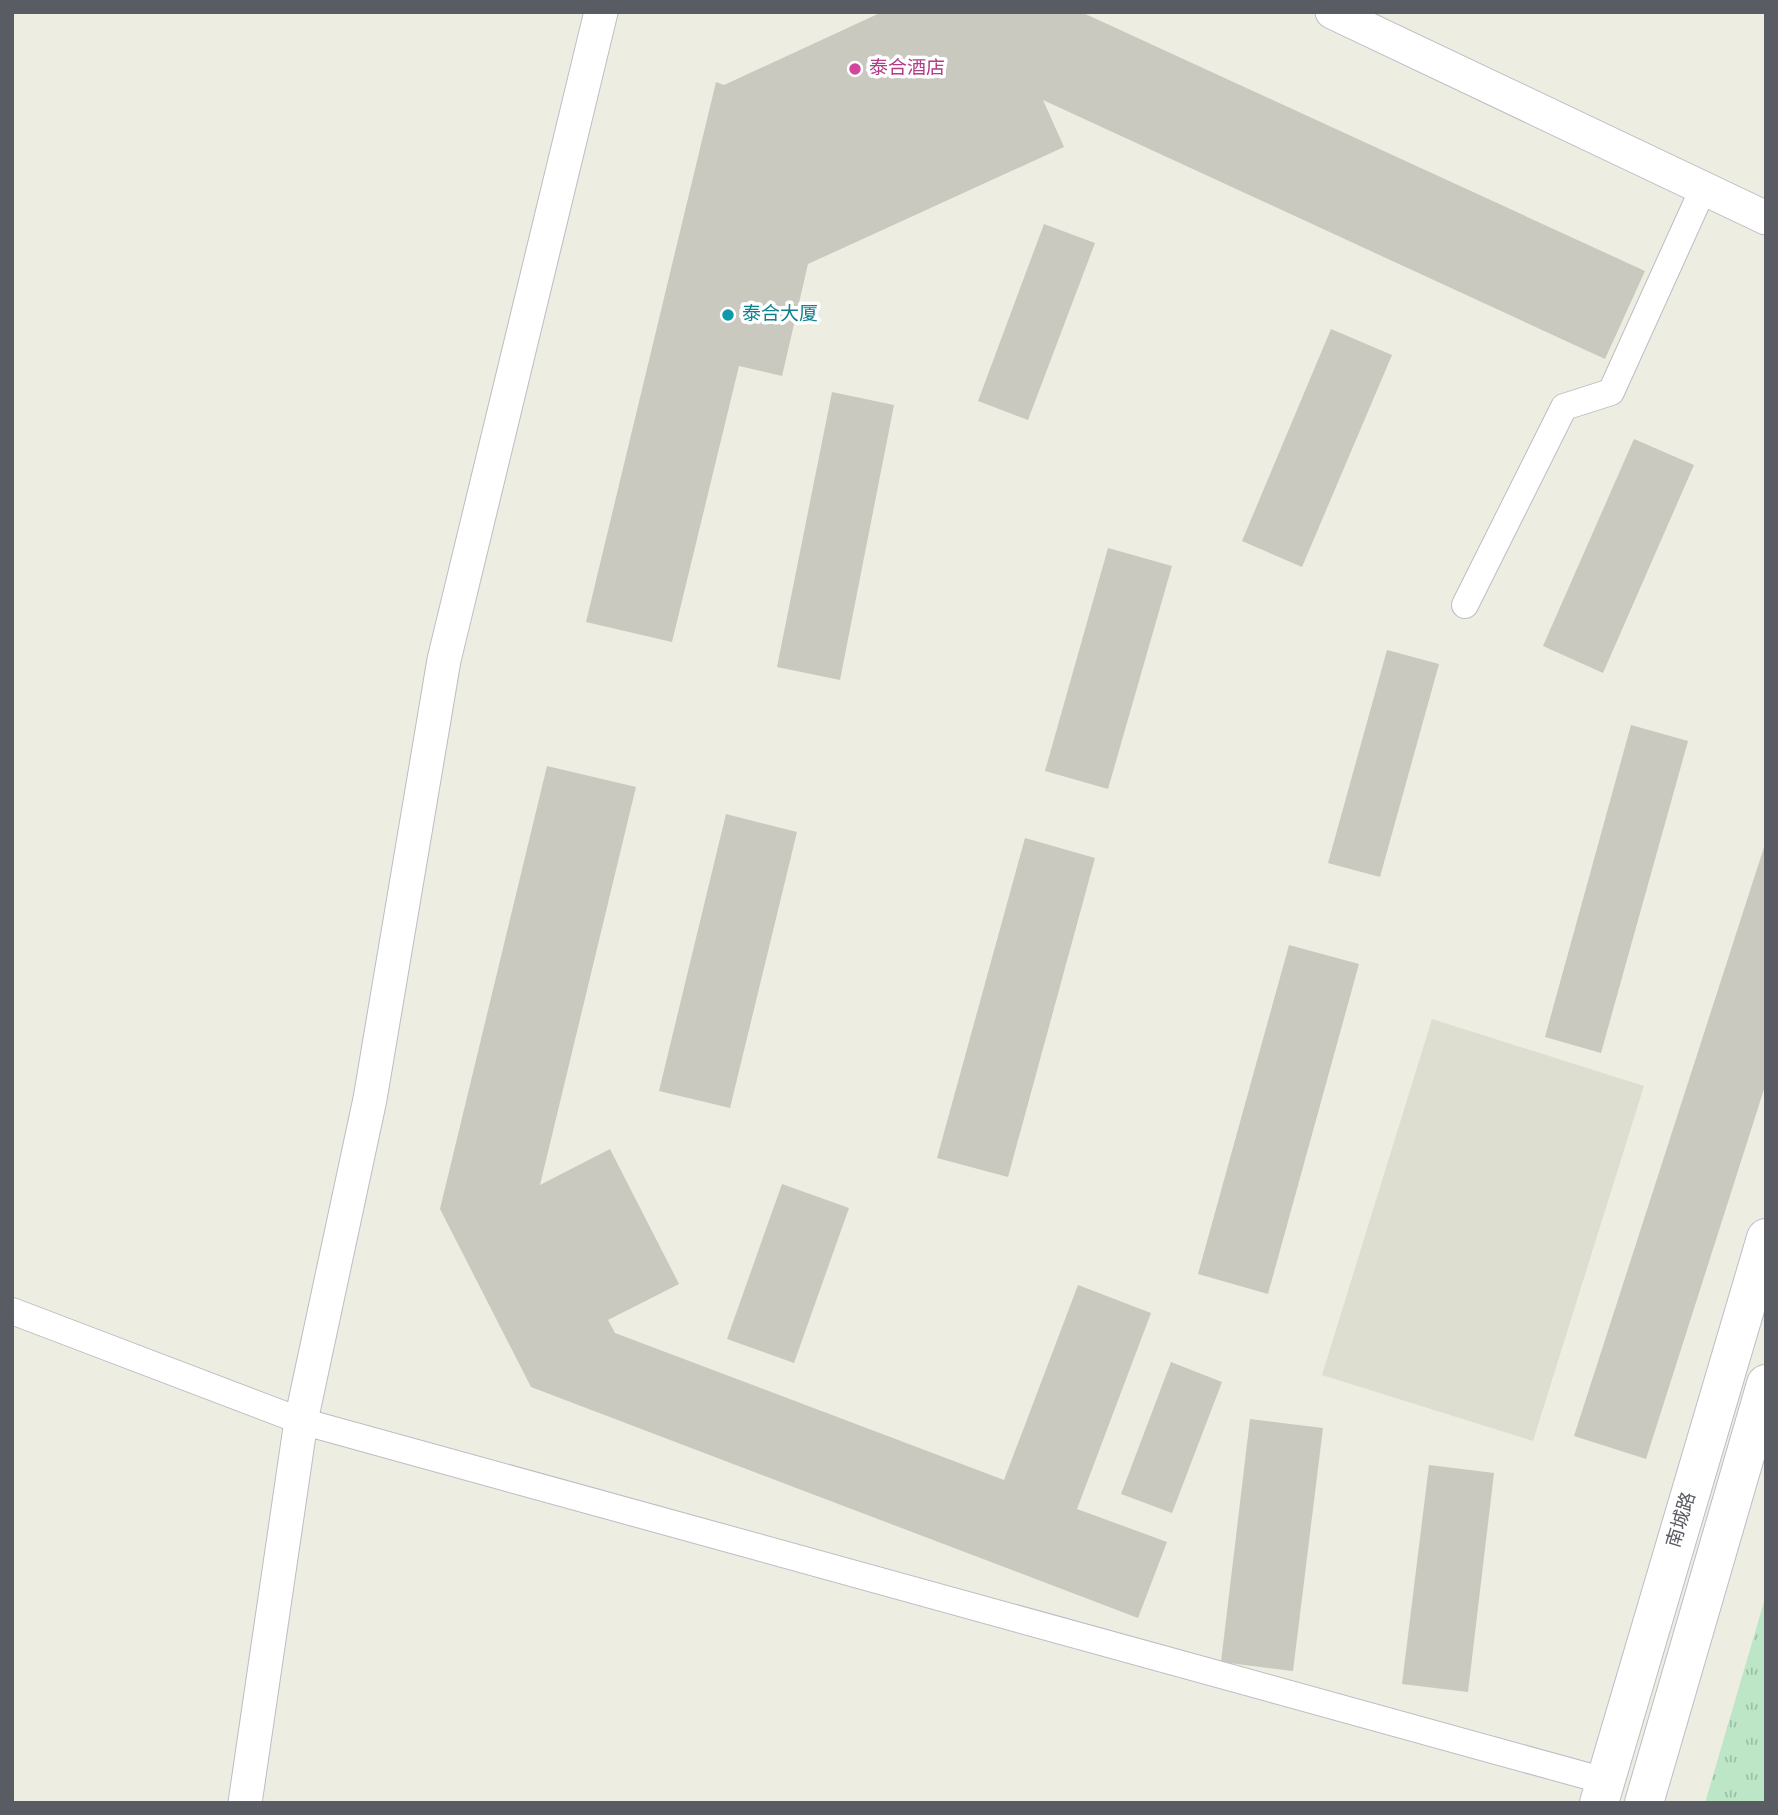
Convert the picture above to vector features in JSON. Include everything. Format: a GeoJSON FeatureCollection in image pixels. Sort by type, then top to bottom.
{"type":"FeatureCollection","features":[{"type":"Feature","properties":{"kind":"main road","name":"南城路"},"geometry":{"type":"LineString","coordinates":[[1602,1792],[1766,1238]]}},
{"type":"Feature","properties":{"kind":"main road"},"geometry":{"type":"LineString","coordinates":[[1644,1803],[1766,1384]]}},
{"type":"Feature","properties":{"kind":"street"},"geometry":{"type":"LineString","coordinates":[[245,1803],[301,1421],[370,1099],[444,660],[601,12]]}},
{"type":"Feature","properties":{"kind":"street"},"geometry":{"type":"LineString","coordinates":[[1332,12],[1766,218]]}},
{"type":"Feature","properties":{"kind":"street"},"geometry":{"type":"LineString","coordinates":[[1465,606],[1564,407],[1611,392],[1703,189]]}},
{"type":"Feature","properties":{"kind":"street"},"geometry":{"type":"LineString","coordinates":[[12,1311],[301,1421],[1602,1792]]}},
{"type":"Feature","properties":{"kind":"shaded area"},"geometry":{"type":"Polygon","coordinates":[[[1432,1019],[1644,1086],[1533,1441],[1322,1375],[1432,1019]]]}},
{"type":"Feature","properties":{"kind":"green space"},"geometry":{"type":"Polygon","coordinates":[[[1766,1595],[1766,1803],[1705,1803],[1766,1595]]]}},
{"type":"Feature","properties":{"kind":"building","name":"泰合大厦"},"geometry":{"type":"Polygon","coordinates":[[[882,12],[1081,12],[1645,271],[1605,359],[1043,100],[1064,147],[808,264],[782,376],[739,366],[672,642],[586,622],[716,82],[724,85],[882,12]]]}},
{"type":"Feature","properties":{"kind":"building"},"geometry":{"type":"Polygon","coordinates":[[[1044,224],[1095,243],[1028,420],[978,401],[1044,224]]]}},
{"type":"Feature","properties":{"kind":"building"},"geometry":{"type":"Polygon","coordinates":[[[1331,329],[1392,355],[1302,567],[1242,541],[1331,329]]]}},
{"type":"Feature","properties":{"kind":"building"},"geometry":{"type":"Polygon","coordinates":[[[832,392],[894,405],[840,680],[777,667],[832,392]]]}},
{"type":"Feature","properties":{"kind":"building"},"geometry":{"type":"Polygon","coordinates":[[[1634,439],[1694,465],[1603,673],[1543,646],[1634,439]]]}},
{"type":"Feature","properties":{"kind":"building"},"geometry":{"type":"Polygon","coordinates":[[[1108,548],[1172,566],[1108,789],[1045,771],[1108,548]]]}},
{"type":"Feature","properties":{"kind":"building"},"geometry":{"type":"Polygon","coordinates":[[[1387,650],[1439,664],[1380,877],[1328,863],[1387,650]]]}},
{"type":"Feature","properties":{"kind":"building"},"geometry":{"type":"Polygon","coordinates":[[[1631,725],[1688,741],[1601,1053],[1545,1037],[1631,725]]]}},
{"type":"Feature","properties":{"kind":"building"},"geometry":{"type":"Polygon","coordinates":[[[547,766],[636,787],[540,1185],[610,1149],[679,1284],[608,1320],[615,1333],[1004,1480],[1078,1285],[1151,1313],[1077,1509],[1167,1542],[1138,1618],[531,1387],[440,1209],[547,766]]]}},
{"type":"Feature","properties":{"kind":"building"},"geometry":{"type":"Polygon","coordinates":[[[726,814],[797,832],[730,1108],[659,1091],[726,814]]]}},
{"type":"Feature","properties":{"kind":"building"},"geometry":{"type":"Polygon","coordinates":[[[1025,838],[1095,858],[1008,1177],[937,1158],[1025,838]]]}},
{"type":"Feature","properties":{"kind":"building"},"geometry":{"type":"Polygon","coordinates":[[[1766,841],[1766,1083],[1646,1459],[1574,1436],[1766,841]]]}},
{"type":"Feature","properties":{"kind":"building"},"geometry":{"type":"Polygon","coordinates":[[[1289,945],[1359,964],[1268,1294],[1198,1274],[1289,945]]]}},
{"type":"Feature","properties":{"kind":"building"},"geometry":{"type":"Polygon","coordinates":[[[782,1184],[849,1208],[794,1363],[727,1339],[782,1184]]]}},
{"type":"Feature","properties":{"kind":"building"},"geometry":{"type":"Polygon","coordinates":[[[1171,1362],[1222,1382],[1172,1513],[1121,1494],[1171,1362]]]}},
{"type":"Feature","properties":{"kind":"building"},"geometry":{"type":"Polygon","coordinates":[[[1250,1419],[1323,1428],[1293,1671],[1221,1662],[1250,1419]]]}},
{"type":"Feature","properties":{"kind":"building"},"geometry":{"type":"Polygon","coordinates":[[[1429,1465],[1494,1473],[1468,1692],[1402,1684],[1429,1465]]]}},
{"type":"Feature","properties":{"kind":"place","name":"泰合酒店"},"geometry":{"type":"Point","coordinates":[855,69]}},
{"type":"Feature","properties":{"kind":"place","name":"泰合大厦"},"geometry":{"type":"Point","coordinates":[728,315]}}]}
